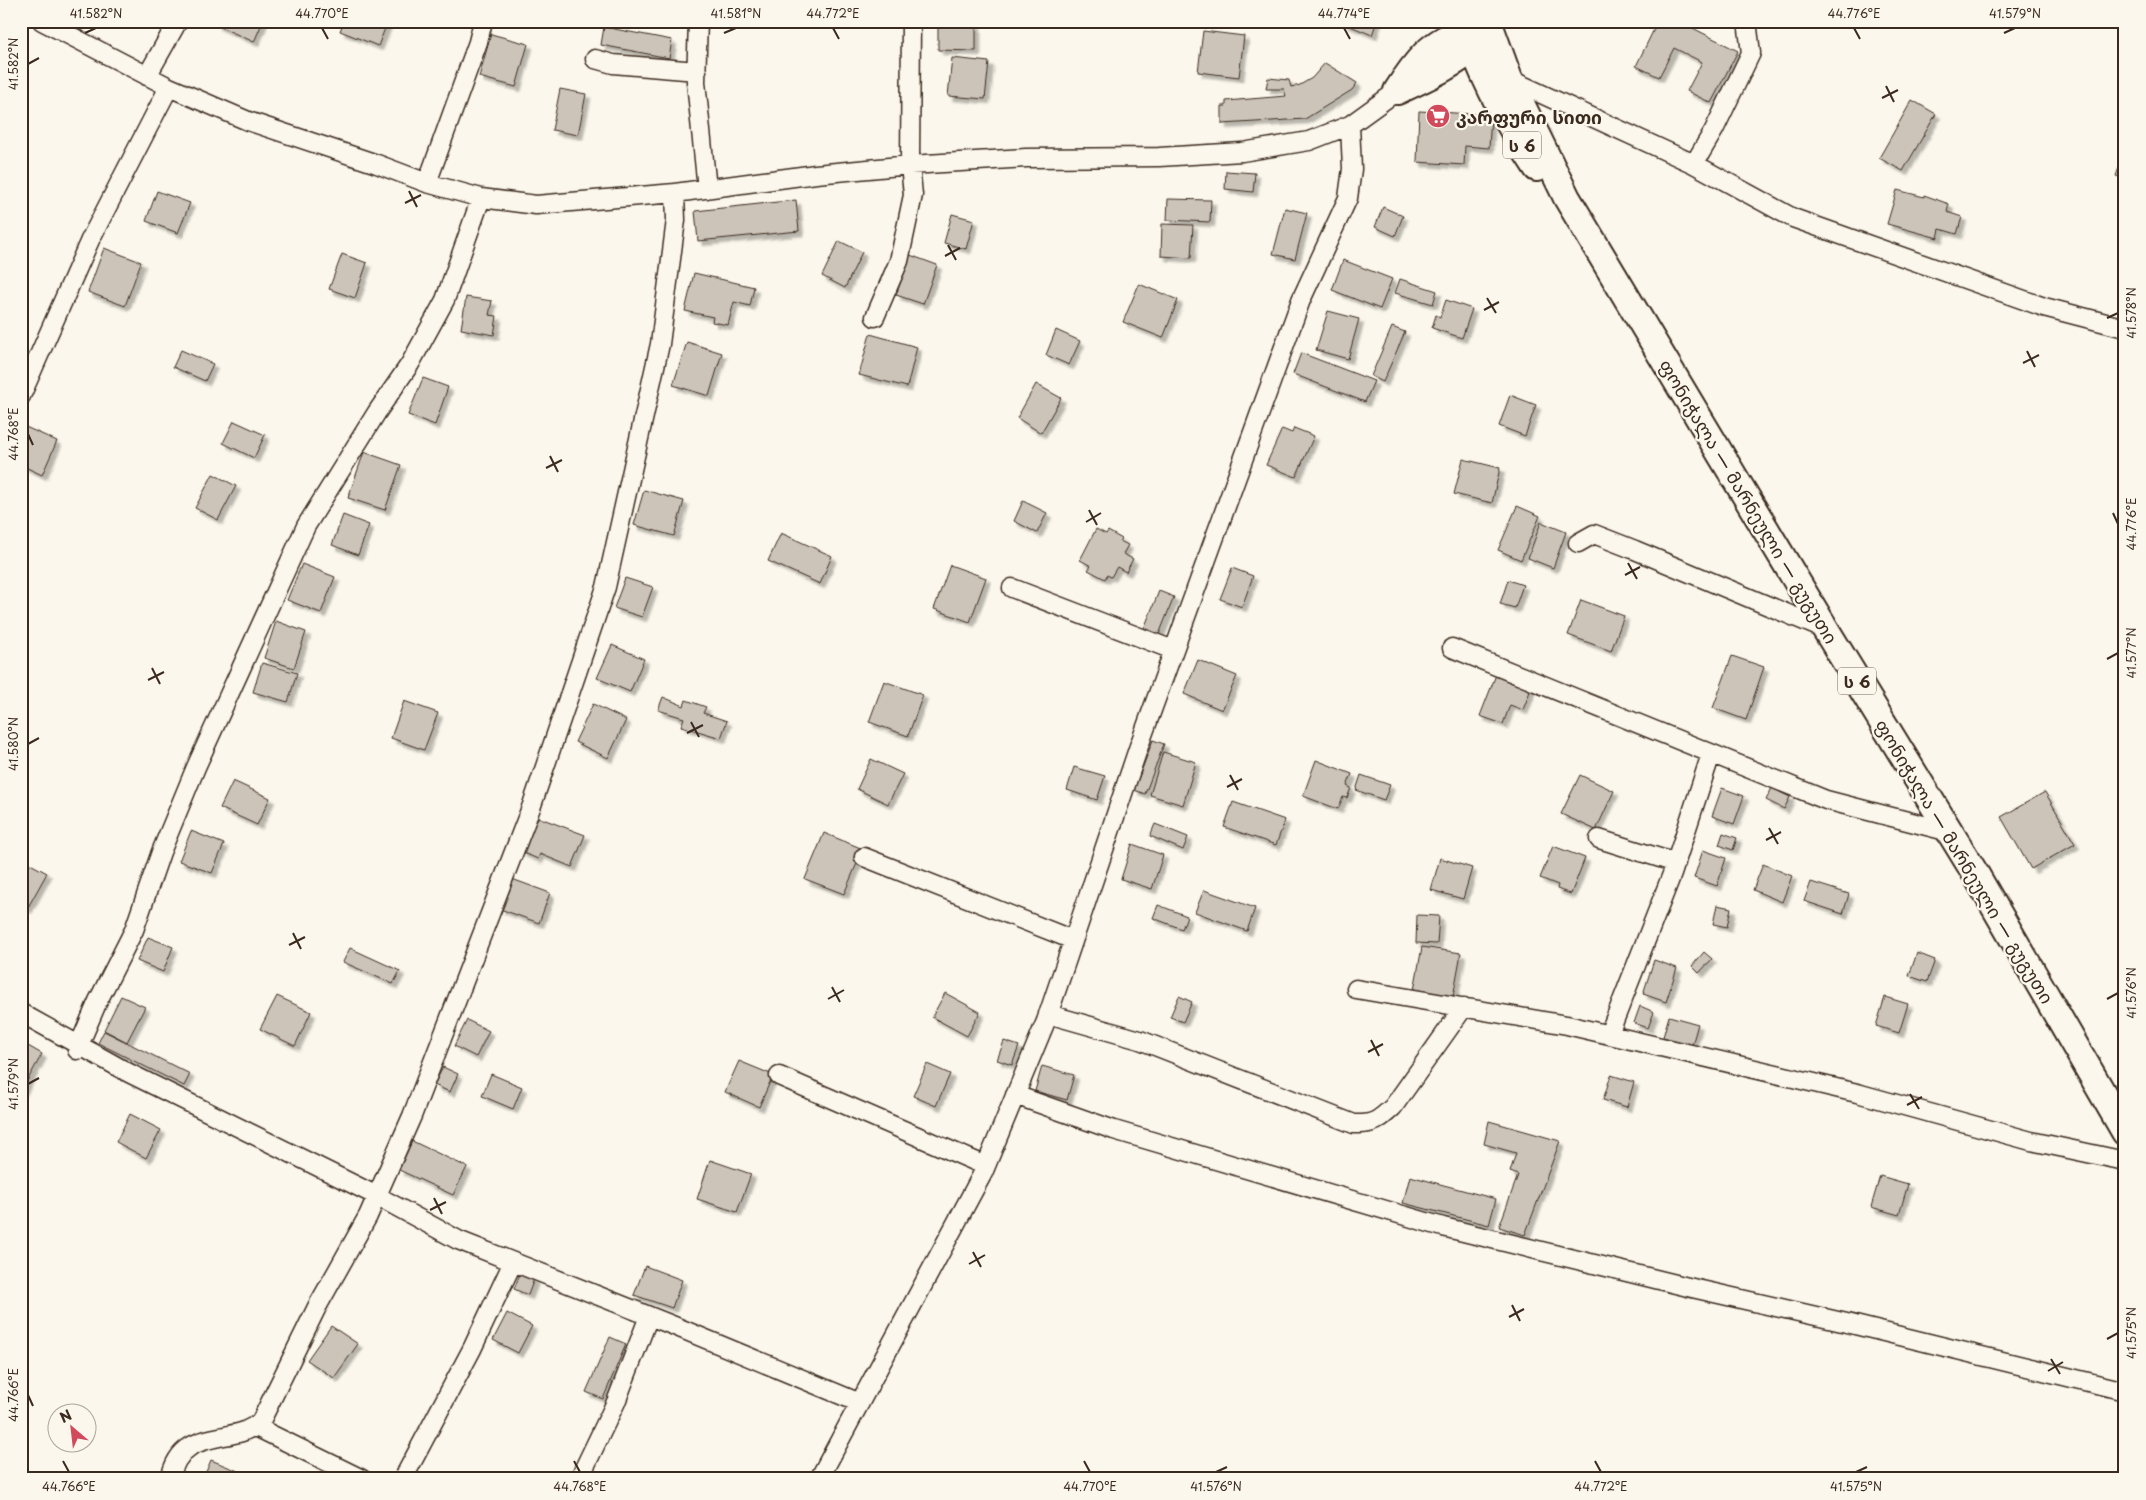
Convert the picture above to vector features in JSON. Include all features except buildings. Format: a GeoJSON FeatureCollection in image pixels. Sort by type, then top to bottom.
{"type":"FeatureCollection","features":[{"type":"Feature","properties":{"kind":"highway","name":"ფონიჭალა — მარნეული — გუგუთი"},"geometry":{"type":"LineString","coordinates":[[1468,31],[1509,79],[1567,198],[1586,231],[1950,832],[2125,1132]]}},
{"type":"Feature","properties":{"kind":"highway","name":"ფონიჭალა — მარნეული — გუგუთი"},"geometry":{"type":"LineString","coordinates":[[1468,31],[1477,62],[1513,132],[1560,202],[1586,231]]}},
{"type":"Feature","properties":{"kind":"highway"},"geometry":{"type":"LineString","coordinates":[[1397,91],[1438,73],[1464,54],[1468,31]]}},
{"type":"Feature","properties":{"kind":"highway"},"geometry":{"type":"LineString","coordinates":[[1397,91],[1414,64],[1468,31]]}},
{"type":"Feature","properties":{"kind":"street"},"geometry":{"type":"LineString","coordinates":[[42,21],[169,87],[248,121],[377,164],[427,183],[481,198],[536,206],[675,193],[816,174],[910,164],[1026,158],[1159,157],[1242,152],[1308,141],[1350,125],[1397,91]]}},
{"type":"Feature","properties":{"kind":"street"},"geometry":{"type":"LineString","coordinates":[[147,76],[178,21]]}},
{"type":"Feature","properties":{"kind":"street"},"geometry":{"type":"LineString","coordinates":[[427,183],[478,42],[483,21]]}},
{"type":"Feature","properties":{"kind":"street"},"geometry":{"type":"LineString","coordinates":[[698,21],[696,71],[707,189]]}},
{"type":"Feature","properties":{"kind":"street"},"geometry":{"type":"LineString","coordinates":[[875,317],[901,251],[913,195],[910,164],[911,21]]}},
{"type":"Feature","properties":{"kind":"street"},"geometry":{"type":"LineString","coordinates":[[1694,164],[1714,130],[1751,53],[1747,21]]}},
{"type":"Feature","properties":{"kind":"street"},"geometry":{"type":"LineString","coordinates":[[595,59],[613,64],[696,71]]}},
{"type":"Feature","properties":{"kind":"street"},"geometry":{"type":"LineString","coordinates":[[1509,79],[1694,164],[1793,218],[2044,307],[2125,328]]}},
{"type":"Feature","properties":{"kind":"street"},"geometry":{"type":"LineString","coordinates":[[21,396],[26,374],[90,240],[169,87]]}},
{"type":"Feature","properties":{"kind":"street"},"geometry":{"type":"LineString","coordinates":[[819,1479],[986,1166],[1048,1014],[1173,650],[1301,300],[1348,198],[1352,169],[1350,125]]}},
{"type":"Feature","properties":{"kind":"street"},"geometry":{"type":"LineString","coordinates":[[170,1479],[180,1455],[189,1446],[206,1439],[243,1432],[260,1423],[317,1307],[368,1216],[416,1107],[532,805],[606,587],[660,344],[676,220],[675,193]]}},
{"type":"Feature","properties":{"kind":"street"},"geometry":{"type":"LineString","coordinates":[[78,1048],[98,1001],[134,930],[162,852],[196,767],[306,526],[377,412],[410,364],[445,300],[481,198]]}},
{"type":"Feature","properties":{"kind":"street"},"geometry":{"type":"LineString","coordinates":[[1578,543],[1594,534],[1644,553],[1826,630]]}},
{"type":"Feature","properties":{"kind":"street"},"geometry":{"type":"LineString","coordinates":[[1012,588],[1173,650]]}},
{"type":"Feature","properties":{"kind":"street"},"geometry":{"type":"LineString","coordinates":[[1452,648],[1826,800],[1950,832]]}},
{"type":"Feature","properties":{"kind":"street"},"geometry":{"type":"LineString","coordinates":[[1608,1034],[1676,863],[1711,754]]}},
{"type":"Feature","properties":{"kind":"street"},"geometry":{"type":"LineString","coordinates":[[1599,839],[1676,863]]}},
{"type":"Feature","properties":{"kind":"street"},"geometry":{"type":"LineString","coordinates":[[864,857],[1073,940]]}},
{"type":"Feature","properties":{"kind":"street"},"geometry":{"type":"LineString","coordinates":[[1356,989],[1567,1025],[1608,1034],[1856,1093],[2031,1141],[2125,1161]]}},
{"type":"Feature","properties":{"kind":"street"},"geometry":{"type":"LineString","coordinates":[[1048,1014],[1140,1040],[1354,1124],[1369,1125],[1381,1118],[1393,1106],[1464,1007]]}},
{"type":"Feature","properties":{"kind":"street"},"geometry":{"type":"LineString","coordinates":[[21,1012],[78,1048],[377,1196],[458,1240],[860,1403]]}},
{"type":"Feature","properties":{"kind":"street"},"geometry":{"type":"LineString","coordinates":[[779,1076],[986,1166]]}},
{"type":"Feature","properties":{"kind":"street"},"geometry":{"type":"LineString","coordinates":[[1015,1095],[1114,1130],[1443,1227],[2125,1391]]}},
{"type":"Feature","properties":{"kind":"street"},"geometry":{"type":"LineString","coordinates":[[403,1479],[472,1349],[513,1262]]}},
{"type":"Feature","properties":{"kind":"street"},"geometry":{"type":"LineString","coordinates":[[579,1479],[616,1402],[648,1316]]}},
{"type":"Feature","properties":{"kind":"street"},"geometry":{"type":"LineString","coordinates":[[254,1426],[362,1479]]}},
{"type":"Feature","properties":{"kind":"place","name":"კარფური სითი"},"geometry":{"type":"Point","coordinates":[1438,116]}}]}
